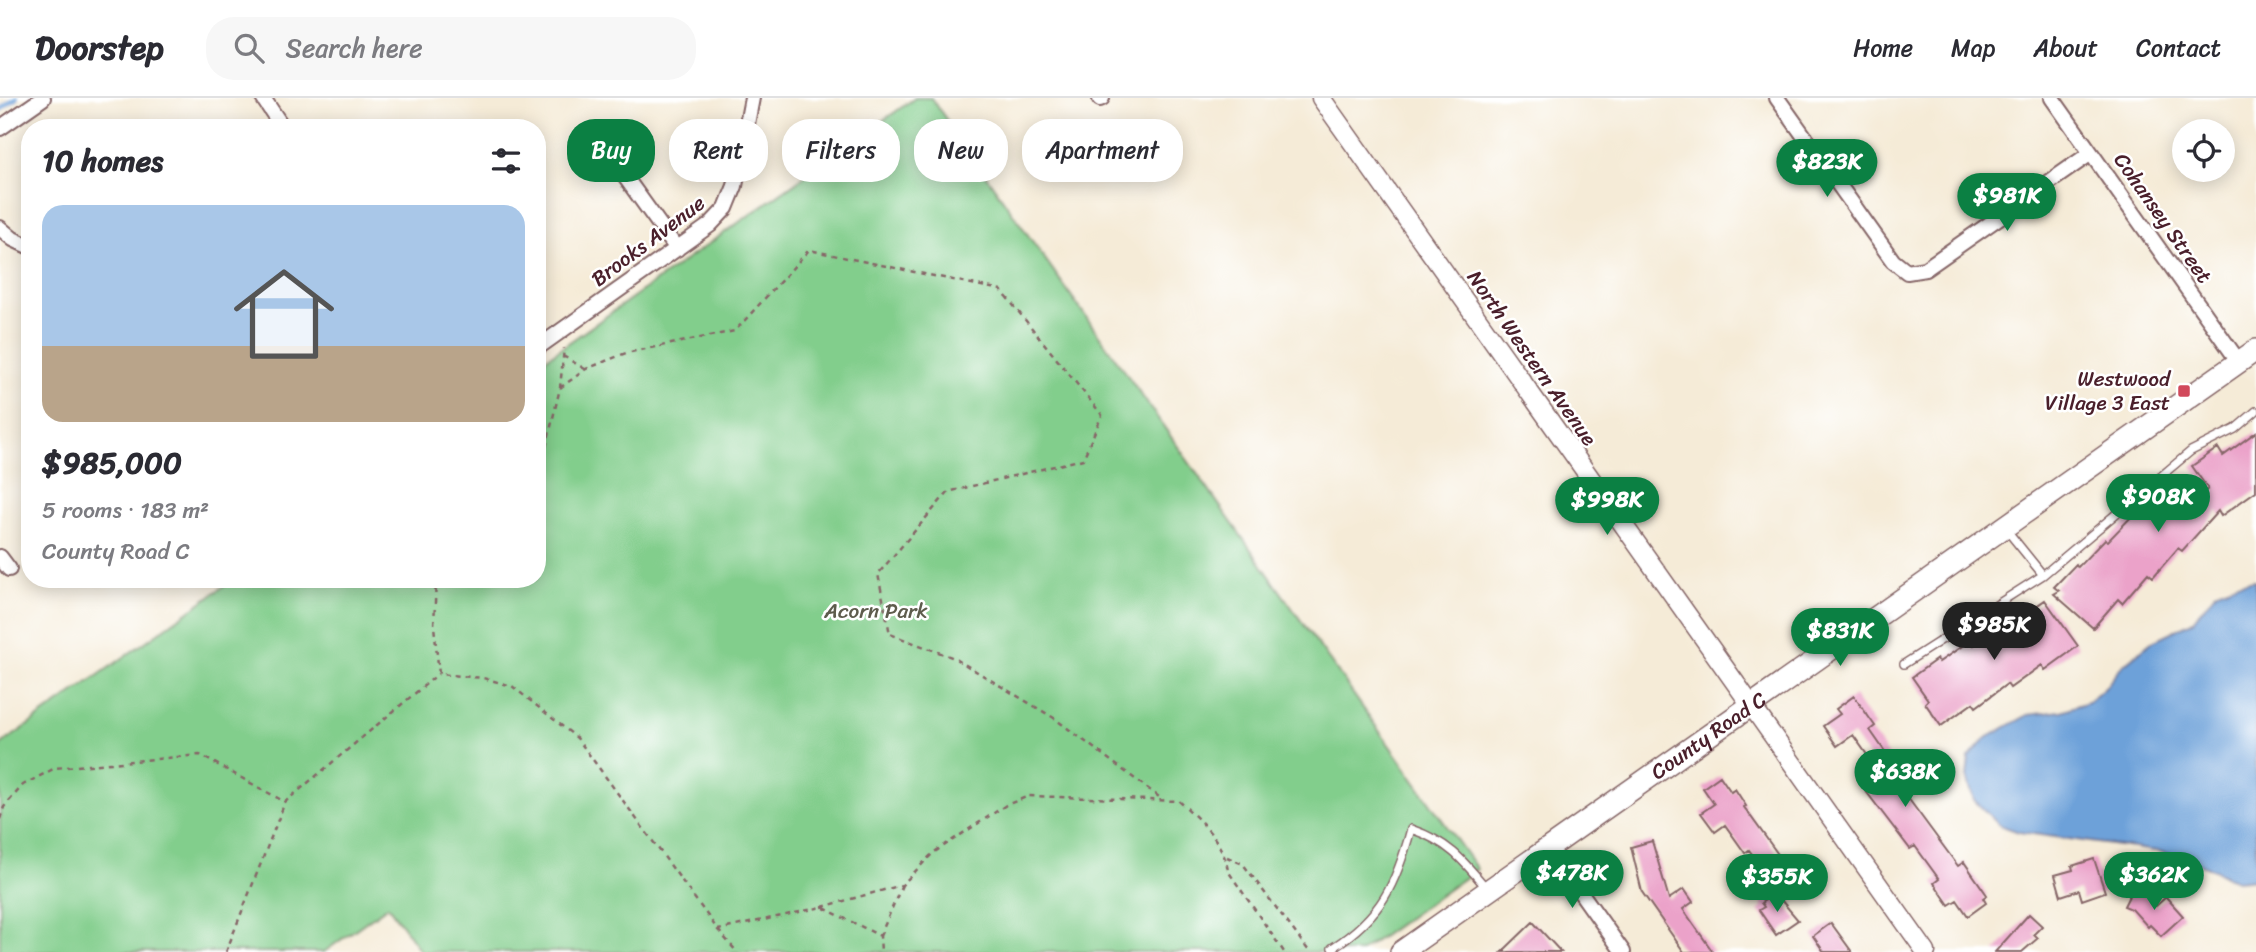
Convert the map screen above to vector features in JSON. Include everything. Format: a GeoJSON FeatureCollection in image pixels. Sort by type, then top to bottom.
{"type":"FeatureCollection","features":[{"type":"Feature","properties":{"kind":"main road","name":"County Road C"},"geometry":{"type":"LineString","coordinates":[[1401,952],[2247,356]]}},
{"type":"Feature","properties":{"kind":"street"},"geometry":{"type":"LineString","coordinates":[[0,128],[43,98]]}},
{"type":"Feature","properties":{"kind":"street"},"geometry":{"type":"LineString","coordinates":[[262,98],[277,119]]}},
{"type":"Feature","properties":{"kind":"street","name":"Brooks Avenue"},"geometry":{"type":"LineString","coordinates":[[546,342],[710,225],[726,208],[735,186],[752,98]]}},
{"type":"Feature","properties":{"kind":"street","name":"North Western Avenue"},"geometry":{"type":"LineString","coordinates":[[1321,98],[1926,952]]}},
{"type":"Feature","properties":{"kind":"street"},"geometry":{"type":"LineString","coordinates":[[1777,98],[1893,261],[1906,272],[1925,269],[2091,153]]}},
{"type":"Feature","properties":{"kind":"street","name":"Cohansey Street"},"geometry":{"type":"LineString","coordinates":[[2052,98],[2247,356]]}},
{"type":"Feature","properties":{"kind":"street"},"geometry":{"type":"LineString","coordinates":[[629,182],[677,249]]}},
{"type":"Feature","properties":{"kind":"street"},"geometry":{"type":"LineString","coordinates":[[0,228],[21,243]]}},
{"type":"Feature","properties":{"kind":"street"},"geometry":{"type":"LineString","coordinates":[[1549,848],[1623,952]]}},
{"type":"Feature","properties":{"kind":"lane"},"geometry":{"type":"LineString","coordinates":[[1904,664],[2043,576],[2191,451],[2235,429],[2256,411]]}},
{"type":"Feature","properties":{"kind":"lane"},"geometry":{"type":"LineString","coordinates":[[2005,528],[2043,576]]}},
{"type":"Feature","properties":{"kind":"lane"},"geometry":{"type":"LineString","coordinates":[[1335,952],[1332,948],[1357,932],[1388,892],[1401,867],[1411,829],[1442,841],[1461,858],[1488,891]]}},
{"type":"Feature","properties":{"kind":"path"},"geometry":{"type":"LineString","coordinates":[[559,388],[586,369],[626,353],[735,331],[809,250],[1001,290],[1102,415],[1083,458],[948,492],[878,574],[890,634],[954,658],[1054,718],[1163,800]]}},
{"type":"Feature","properties":{"kind":"path"},"geometry":{"type":"LineString","coordinates":[[546,446],[559,388],[567,327]]}},
{"type":"Feature","properties":{"kind":"path"},"geometry":{"type":"LineString","coordinates":[[563,356],[586,369]]}},
{"type":"Feature","properties":{"kind":"path"},"geometry":{"type":"LineString","coordinates":[[436,588],[434,626],[439,674]]}},
{"type":"Feature","properties":{"kind":"path"},"geometry":{"type":"LineString","coordinates":[[226,952],[285,802],[439,674],[483,678],[512,686],[577,738],[737,952]]}},
{"type":"Feature","properties":{"kind":"path"},"geometry":{"type":"LineString","coordinates":[[0,819],[4,807],[23,785],[55,768],[201,755],[285,802]]}},
{"type":"Feature","properties":{"kind":"path"},"geometry":{"type":"LineString","coordinates":[[881,952],[880,936],[902,885],[933,853],[1006,805],[1030,796],[1180,801],[1204,824],[1226,857],[1228,871],[1284,952]]}},
{"type":"Feature","properties":{"kind":"path"},"geometry":{"type":"LineString","coordinates":[[1226,857],[1243,864],[1309,951],[1306,952]]}},
{"type":"Feature","properties":{"kind":"path"},"geometry":{"type":"LineString","coordinates":[[718,930],[822,907],[902,885]]}},
{"type":"Feature","properties":{"kind":"path"},"geometry":{"type":"LineString","coordinates":[[822,907],[880,936]]}},
{"type":"Feature","properties":{"kind":"green space","name":"Acorn Park"},"geometry":{"type":"Polygon","coordinates":[[[915,98],[931,98],[946,119],[914,119],[914,182],[990,182],[1477,869],[1360,952],[421,952],[388,906],[324,952],[0,952],[0,745],[221,588],[546,588],[546,359],[796,182],[900,182],[900,119],[885,119],[915,98]]]}},
{"type":"Feature","properties":{"kind":"water"},"geometry":{"type":"Polygon","coordinates":[[[2256,580],[2256,879],[2236,881],[2206,866],[2162,852],[2019,832],[1999,825],[1974,800],[1967,777],[1969,758],[1985,739],[2028,715],[2061,711],[2088,702],[2104,689],[2122,666],[2154,640],[2192,622],[2217,591],[2256,580]]]}},
{"type":"Feature","properties":{"kind":"building"},"geometry":{"type":"Polygon","coordinates":[[[2256,432],[2256,491],[2221,516],[2218,511],[2182,551],[2178,548],[2153,577],[2148,573],[2122,603],[2118,599],[2093,628],[2054,594],[2059,591],[2054,587],[2076,564],[2078,567],[2135,513],[2138,515],[2164,487],[2185,506],[2208,489],[2192,466],[2218,448],[2223,456],[2256,432]]]}},
{"type":"Feature","properties":{"kind":"building"},"geometry":{"type":"Polygon","coordinates":[[[2045,600],[2078,646],[2045,670],[2042,665],[2010,688],[2007,684],[1976,707],[1973,703],[1941,726],[1912,677],[1971,640],[1974,645],[2006,621],[2009,625],[2045,600]]]}},
{"type":"Feature","properties":{"kind":"building"},"geometry":{"type":"Polygon","coordinates":[[[1854,696],[1875,726],[1870,730],[1911,789],[1905,794],[1958,866],[1964,862],[1987,895],[1983,898],[1986,903],[1968,916],[1957,900],[1949,905],[1934,883],[1939,879],[1915,846],[1910,849],[1865,790],[1878,781],[1865,762],[1870,759],[1853,735],[1837,746],[1823,726],[1840,714],[1836,709],[1854,696]]]}},
{"type":"Feature","properties":{"kind":"building"},"geometry":{"type":"Polygon","coordinates":[[[1720,776],[1731,792],[1735,789],[1746,806],[1744,807],[1780,857],[1782,855],[1794,871],[1775,885],[1749,850],[1745,853],[1725,825],[1715,832],[1701,813],[1714,804],[1703,788],[1720,776]]]}},
{"type":"Feature","properties":{"kind":"building"},"geometry":{"type":"Polygon","coordinates":[[[1652,841],[1669,899],[1684,889],[1693,902],[1683,909],[1713,952],[1684,952],[1642,892],[1631,847],[1652,841]]]}},
{"type":"Feature","properties":{"kind":"building"},"geometry":{"type":"Polygon","coordinates":[[[2094,859],[2105,892],[2082,900],[2079,890],[2061,896],[2055,875],[2073,870],[2072,866],[2094,859]]]}},
{"type":"Feature","properties":{"kind":"building"},"geometry":{"type":"Polygon","coordinates":[[[2133,888],[2147,896],[2156,906],[2166,897],[2183,916],[2161,936],[2150,925],[2148,927],[2132,909],[2124,906],[2133,888]]]}},
{"type":"Feature","properties":{"kind":"building"},"geometry":{"type":"Polygon","coordinates":[[[1775,893],[1798,920],[1776,935],[1759,910],[1764,907],[1761,903],[1775,893]]]}},
{"type":"Feature","properties":{"kind":"building"},"geometry":{"type":"Polygon","coordinates":[[[2029,914],[2042,926],[2034,934],[2038,938],[2022,952],[1995,952],[2029,914]]]}},
{"type":"Feature","properties":{"kind":"building"},"geometry":{"type":"Polygon","coordinates":[[[1533,922],[1561,952],[1502,952],[1533,922]]]}},
{"type":"Feature","properties":{"kind":"building"},"geometry":{"type":"Polygon","coordinates":[[[1831,923],[1852,952],[1824,952],[1813,936],[1831,923]]]}},
{"type":"Feature","properties":{"kind":"waterway"},"geometry":{"type":"LineString","coordinates":[[0,110],[16,98]]}},
{"type":"Feature","properties":{"kind":"place","name":"Westwood Village 3 East"},"geometry":{"type":"Point","coordinates":[2184,391]}}]}
